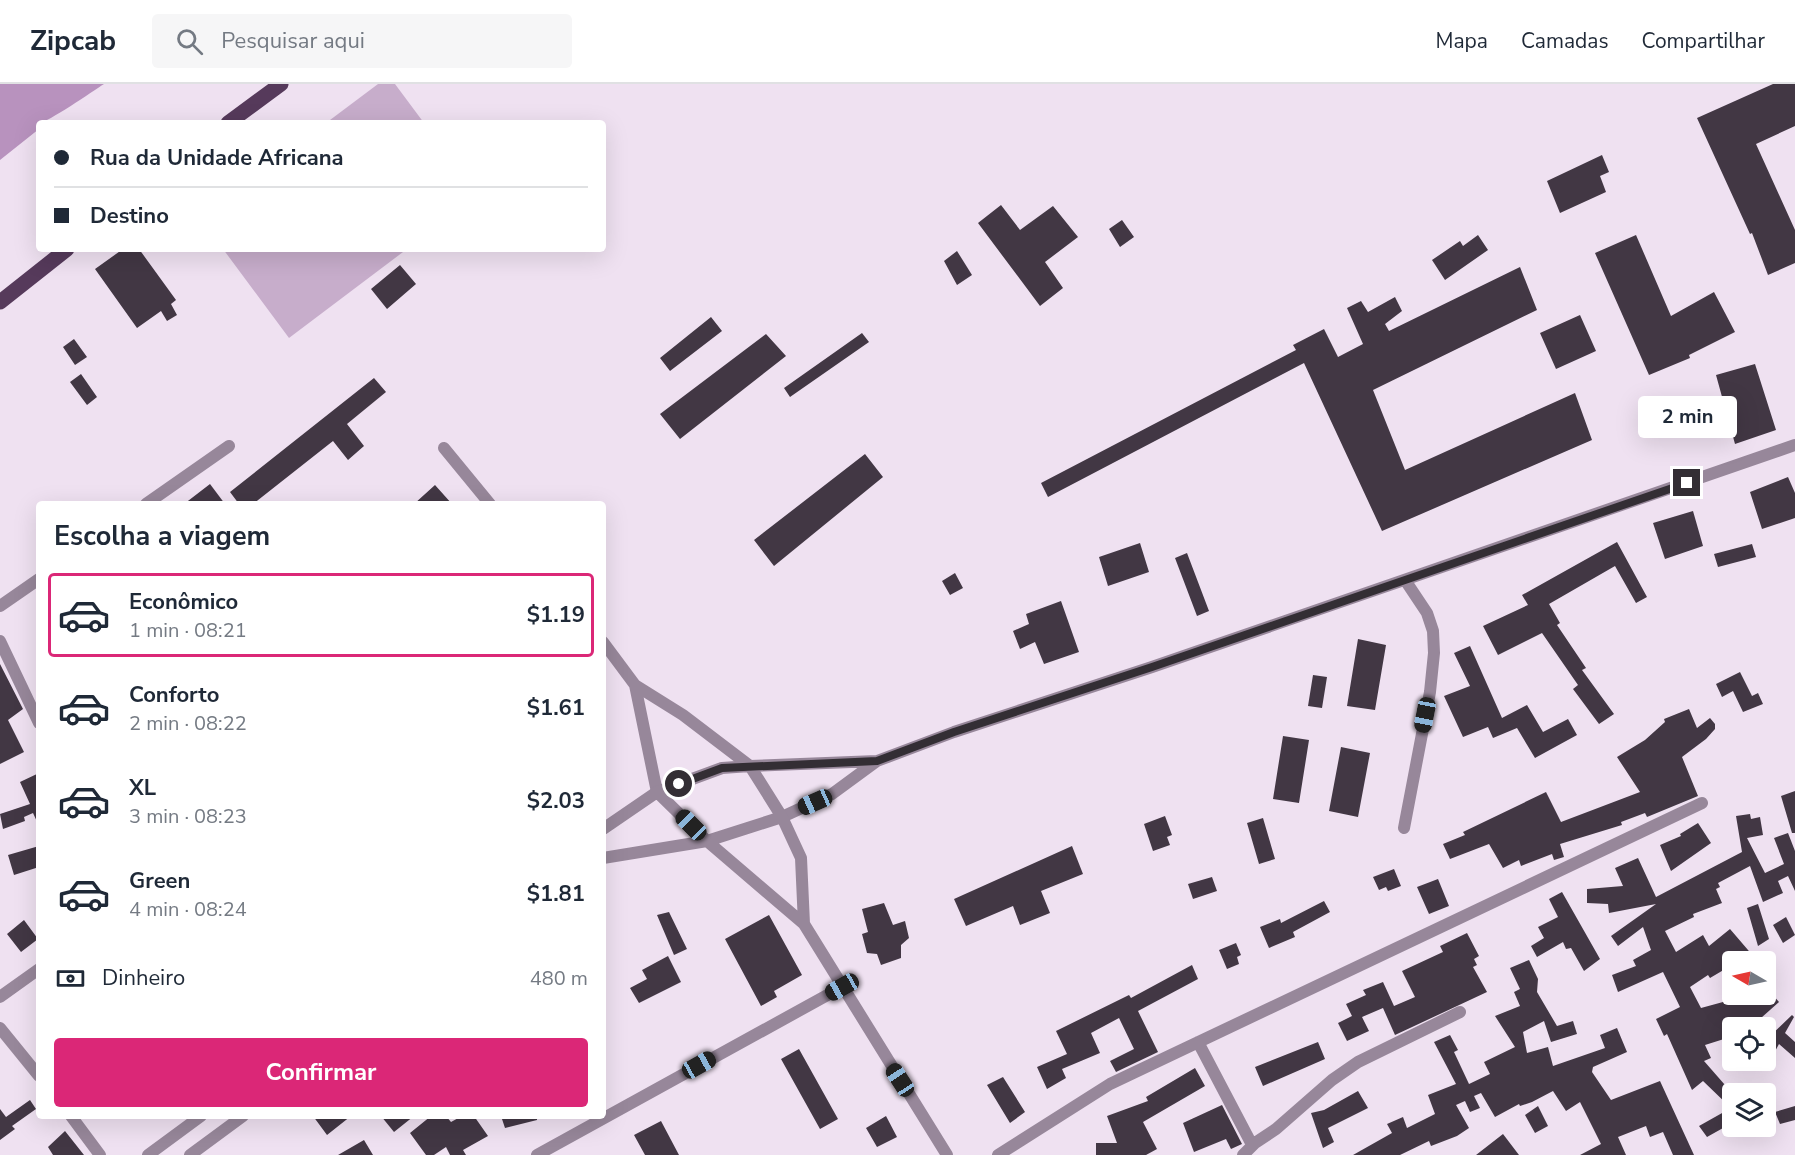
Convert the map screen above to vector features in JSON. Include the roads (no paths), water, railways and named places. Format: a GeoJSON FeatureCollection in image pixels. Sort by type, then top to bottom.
{"type":"FeatureCollection","features":[{"type":"Feature","properties":{"kind":"main road"},"geometry":{"type":"LineString","coordinates":[[232,120],[281,84]]}},
{"type":"Feature","properties":{"kind":"main road"},"geometry":{"type":"LineString","coordinates":[[0,302],[63,252]]}},
{"type":"Feature","properties":{"kind":"street"},"geometry":{"type":"LineString","coordinates":[[606,858],[707,842],[782,817],[832,794],[877,761],[954,732],[1152,667],[1795,445]]}},
{"type":"Feature","properties":{"kind":"street"},"geometry":{"type":"LineString","coordinates":[[150,501],[229,446]]}},
{"type":"Feature","properties":{"kind":"street"},"geometry":{"type":"LineString","coordinates":[[444,448],[488,501]]}},
{"type":"Feature","properties":{"kind":"street"},"geometry":{"type":"LineString","coordinates":[[1404,828],[1430,692],[1434,652],[1433,631],[1427,613],[1405,580]]}},
{"type":"Feature","properties":{"kind":"street"},"geometry":{"type":"LineString","coordinates":[[0,606],[36,581]]}},
{"type":"Feature","properties":{"kind":"street"},"geometry":{"type":"LineString","coordinates":[[0,641],[36,717]]}},
{"type":"Feature","properties":{"kind":"street"},"geometry":{"type":"LineString","coordinates":[[606,646],[635,685],[682,715],[750,766],[782,817],[801,858],[804,924]]}},
{"type":"Feature","properties":{"kind":"street"},"geometry":{"type":"LineString","coordinates":[[635,685],[657,792],[707,842],[804,924],[947,1155]]}},
{"type":"Feature","properties":{"kind":"street"},"geometry":{"type":"LineString","coordinates":[[606,827],[657,792],[722,768],[877,761]]}},
{"type":"Feature","properties":{"kind":"street"},"geometry":{"type":"LineString","coordinates":[[998,1155],[1110,1084],[1702,802]]}},
{"type":"Feature","properties":{"kind":"street"},"geometry":{"type":"LineString","coordinates":[[0,997],[36,971]]}},
{"type":"Feature","properties":{"kind":"street"},"geometry":{"type":"LineString","coordinates":[[606,1117],[842,987]]}},
{"type":"Feature","properties":{"kind":"street"},"geometry":{"type":"LineString","coordinates":[[1243,1155],[1332,1080],[1358,1062],[1461,1012]]}},
{"type":"Feature","properties":{"kind":"street"},"geometry":{"type":"LineString","coordinates":[[0,1028],[36,1072]]}},
{"type":"Feature","properties":{"kind":"street"},"geometry":{"type":"LineString","coordinates":[[1198,1042],[1250,1142],[1255,1143]]}},
{"type":"Feature","properties":{"kind":"street"},"geometry":{"type":"LineString","coordinates":[[73,1119],[100,1155]]}},
{"type":"Feature","properties":{"kind":"street"},"geometry":{"type":"LineString","coordinates":[[148,1155],[197,1119]]}},
{"type":"Feature","properties":{"kind":"street"},"geometry":{"type":"LineString","coordinates":[[190,1155],[239,1119]]}},
{"type":"Feature","properties":{"kind":"street"},"geometry":{"type":"LineString","coordinates":[[537,1155],[602,1119]]}}]}
